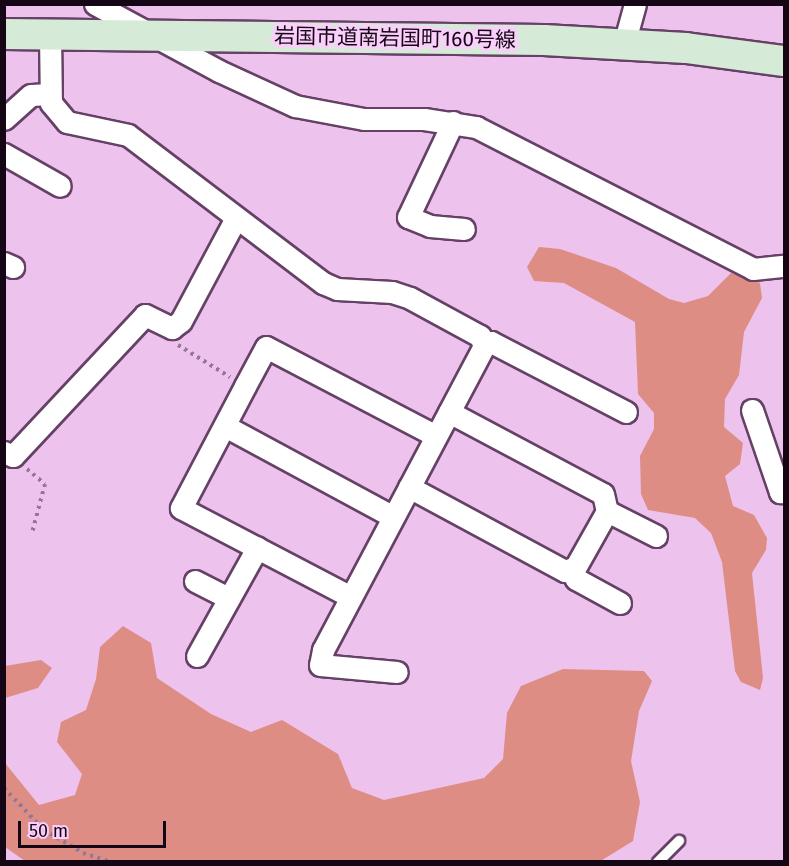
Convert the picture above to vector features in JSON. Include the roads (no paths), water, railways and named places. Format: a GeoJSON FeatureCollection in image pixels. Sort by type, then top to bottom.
{"type":"FeatureCollection","features":[{"type":"Feature","properties":{"kind":"street"},"geometry":{"type":"LineString","coordinates":[[95,4],[151,36],[295,106],[364,119],[453,122],[477,127],[753,268],[784,266]]}},
{"type":"Feature","properties":{"kind":"street"},"geometry":{"type":"LineString","coordinates":[[624,44],[635,4]]}},
{"type":"Feature","properties":{"kind":"street","name":"岩国市道南岩国町160号線"},"geometry":{"type":"LineString","coordinates":[[4,33],[624,44],[784,60]]}},
{"type":"Feature","properties":{"kind":"street"},"geometry":{"type":"LineString","coordinates":[[50,34],[50,94],[57,114],[67,122],[129,135],[236,220],[323,284],[337,289],[392,292],[410,298],[480,336],[483,344],[323,650],[320,665],[397,672]]}},
{"type":"Feature","properties":{"kind":"street"},"geometry":{"type":"LineString","coordinates":[[4,119],[31,95],[50,94]]}},
{"type":"Feature","properties":{"kind":"street"},"geometry":{"type":"LineString","coordinates":[[453,122],[408,217],[430,226],[464,230]]}},
{"type":"Feature","properties":{"kind":"street"},"geometry":{"type":"LineString","coordinates":[[4,154],[60,186]]}},
{"type":"Feature","properties":{"kind":"street"},"geometry":{"type":"LineString","coordinates":[[9,454],[146,315],[172,328],[181,321],[236,220]]}},
{"type":"Feature","properties":{"kind":"street"},"geometry":{"type":"LineString","coordinates":[[483,344],[491,342],[626,412]]}},
{"type":"Feature","properties":{"kind":"street"},"geometry":{"type":"LineString","coordinates":[[351,597],[181,508],[266,347],[436,436]]}},
{"type":"Feature","properties":{"kind":"street"},"geometry":{"type":"LineString","coordinates":[[752,410],[780,492],[784,491]]}},
{"type":"Feature","properties":{"kind":"street"},"geometry":{"type":"LineString","coordinates":[[409,487],[565,571],[575,568],[607,511],[603,494],[449,412]]}},
{"type":"Feature","properties":{"kind":"street"},"geometry":{"type":"LineString","coordinates":[[225,426],[393,518]]}},
{"type":"Feature","properties":{"kind":"street"},"geometry":{"type":"LineString","coordinates":[[607,511],[657,536]]}},
{"type":"Feature","properties":{"kind":"street"},"geometry":{"type":"LineString","coordinates":[[197,656],[257,548]]}},
{"type":"Feature","properties":{"kind":"street"},"geometry":{"type":"LineString","coordinates":[[570,569],[576,579],[620,603]]}},
{"type":"Feature","properties":{"kind":"street"},"geometry":{"type":"LineString","coordinates":[[195,581],[229,598]]}},
{"type":"Feature","properties":{"kind":"lane"},"geometry":{"type":"LineString","coordinates":[[658,861],[679,841]]}}]}
